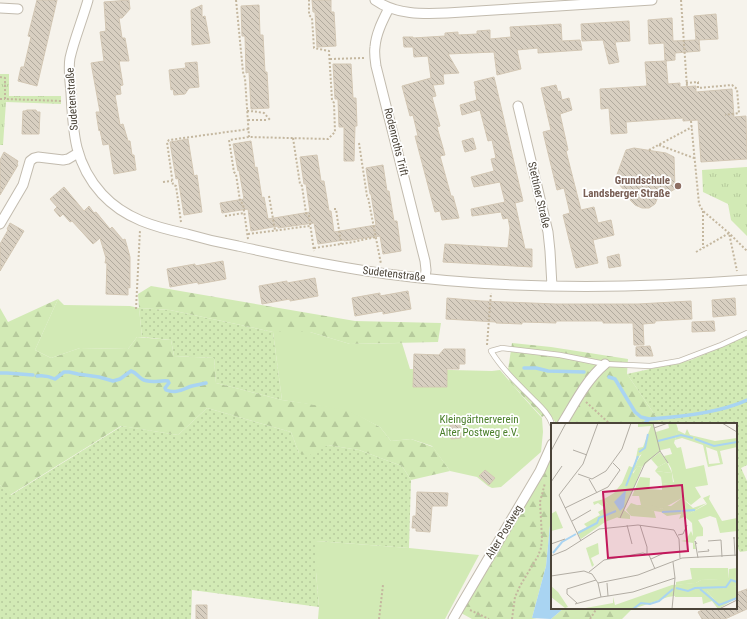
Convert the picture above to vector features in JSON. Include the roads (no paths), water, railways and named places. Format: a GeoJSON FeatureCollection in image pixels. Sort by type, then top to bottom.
{"type":"FeatureCollection","features":[{"type":"Feature","properties":{"kind":"street","name":"Sudetenstraße"},"geometry":{"type":"LineString","coordinates":[[88,0],[70,59],[69,68],[73,126],[78,153],[90,178],[102,193],[128,215],[142,222],[180,233],[249,249],[382,273],[425,278],[552,286],[636,286],[743,280]]}},
{"type":"Feature","properties":{"kind":"street"},"geometry":{"type":"LineString","coordinates":[[375,0],[389,8],[403,12],[423,14],[652,0]]}},
{"type":"Feature","properties":{"kind":"street"},"geometry":{"type":"LineString","coordinates":[[0,8],[18,9]]}},
{"type":"Feature","properties":{"kind":"street","name":"Rodenroths Trift"},"geometry":{"type":"LineString","coordinates":[[389,8],[377,36],[375,46],[376,66],[425,261],[425,278]]}},
{"type":"Feature","properties":{"kind":"street","name":"Stettiner Straße"},"geometry":{"type":"LineString","coordinates":[[518,106],[548,232],[552,286]]}},
{"type":"Feature","properties":{"kind":"street"},"geometry":{"type":"LineString","coordinates":[[0,224],[23,185],[30,161],[38,157],[63,160],[68,159],[78,153]]}},
{"type":"Feature","properties":{"kind":"street"},"geometry":{"type":"LineString","coordinates":[[563,423],[596,371],[605,364]]}},
{"type":"Feature","properties":{"kind":"street","name":"Alter Postweg"},"geometry":{"type":"LineString","coordinates":[[453,619],[540,471],[551,446]]}},
{"type":"Feature","properties":{"kind":"lane"},"geometry":{"type":"LineString","coordinates":[[552,423],[543,410],[497,361],[491,351],[502,348],[560,355],[605,364],[650,366],[679,361],[721,345],[747,332]]}},
{"type":"Feature","properties":{"kind":"water"},"geometry":{"type":"Polygon","coordinates":[[[551,515],[551,609],[563,609],[551,619],[532,618],[546,566],[551,515]]]}},
{"type":"Feature","properties":{"kind":"waterway"},"geometry":{"type":"LineString","coordinates":[[524,368],[536,368],[548,371],[584,372]]}},
{"type":"Feature","properties":{"kind":"waterway"},"geometry":{"type":"LineString","coordinates":[[37,376],[46,376],[55,379],[64,372],[69,372],[113,381],[120,379],[131,371],[140,378],[151,382],[168,381],[169,383],[165,388],[166,390],[170,391],[179,391],[206,383]]}},
{"type":"Feature","properties":{"kind":"waterway"},"geometry":{"type":"LineString","coordinates":[[0,373],[33,375]]}},
{"type":"Feature","properties":{"kind":"waterway"},"geometry":{"type":"LineString","coordinates":[[609,377],[615,379],[635,412],[641,417],[649,419]]}},
{"type":"Feature","properties":{"kind":"waterway"},"geometry":{"type":"LineString","coordinates":[[645,423],[649,419],[686,416],[712,411],[747,400]]}},
{"type":"Feature","properties":{"kind":"place","name":"Grundschule Landsberger Straße"},"geometry":{"type":"Point","coordinates":[678,186]}},
{"type":"Feature","properties":{"kind":"park label","name":"Kleingärtnerverein Alter Postweg e.V."},"geometry":{"type":"Point","coordinates":[479,425]}}]}
